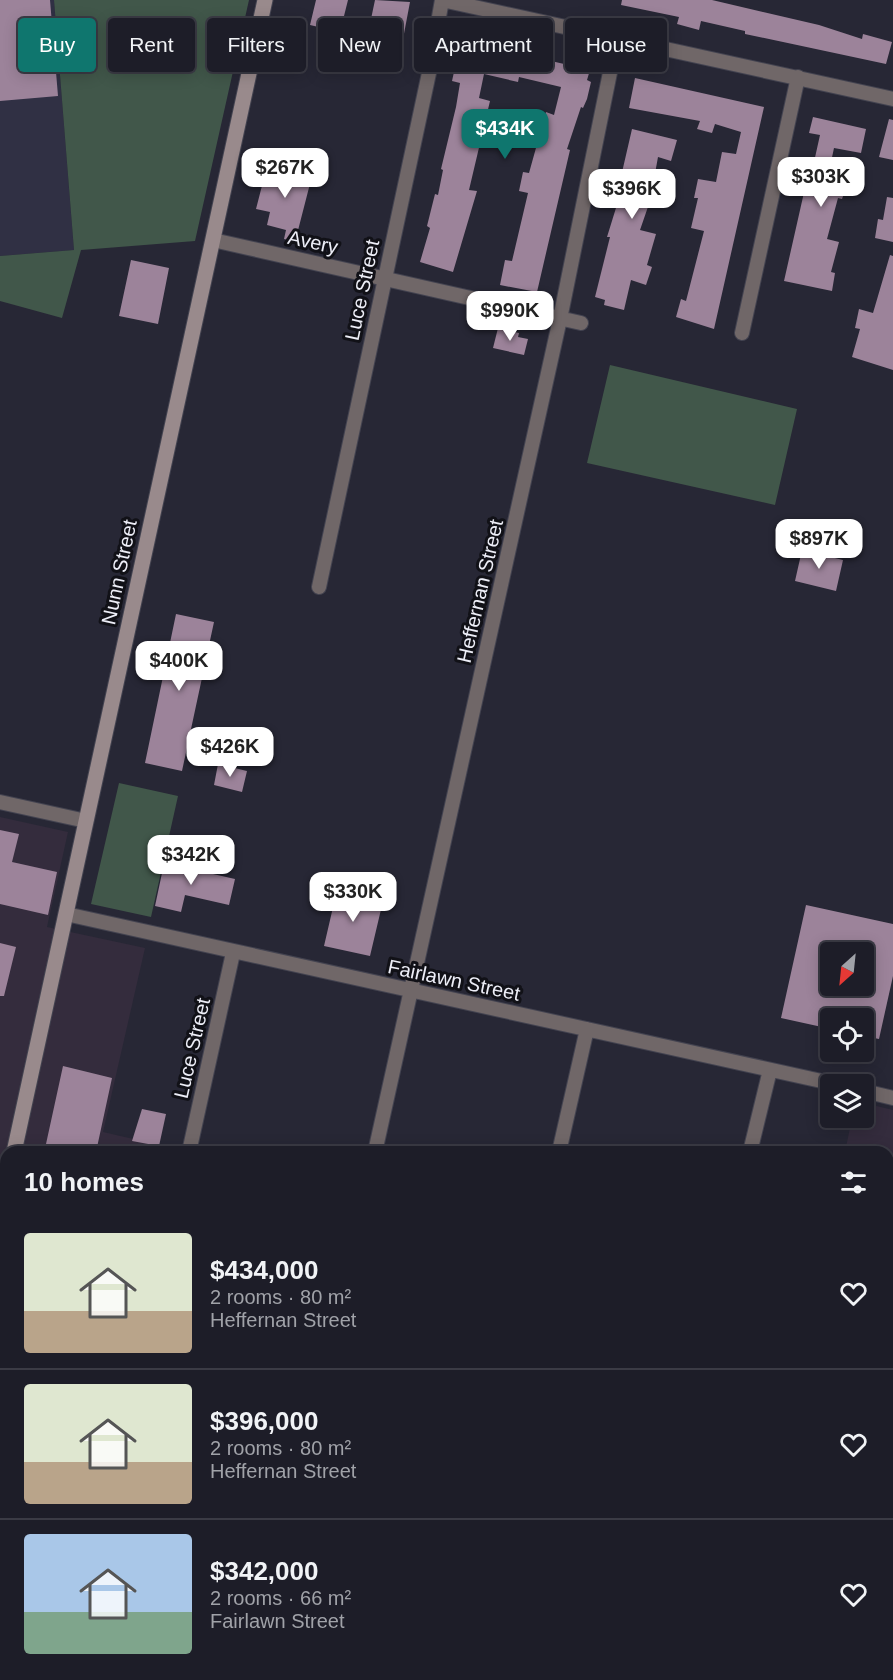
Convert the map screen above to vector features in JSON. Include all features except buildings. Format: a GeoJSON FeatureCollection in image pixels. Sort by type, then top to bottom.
{"type":"FeatureCollection","features":[{"type":"Feature","properties":{"kind":"street","name":"Nunn Street"},"geometry":{"type":"LineString","coordinates":[[15,1146],[265,0]]}},
{"type":"Feature","properties":{"kind":"street"},"geometry":{"type":"LineString","coordinates":[[442,0],[565,27]]}},
{"type":"Feature","properties":{"kind":"street","name":"Luce Street"},"geometry":{"type":"LineString","coordinates":[[319,587],[429,73],[442,0]]}},
{"type":"Feature","properties":{"kind":"street"},"geometry":{"type":"LineString","coordinates":[[667,49],[893,99]]}},
{"type":"Feature","properties":{"kind":"street","name":"Heffernan Street"},"geometry":{"type":"LineString","coordinates":[[376,1146],[560,319],[610,72]]}},
{"type":"Feature","properties":{"kind":"street"},"geometry":{"type":"LineString","coordinates":[[742,333],[798,77]]}},
{"type":"Feature","properties":{"kind":"street","name":"Avery"},"geometry":{"type":"LineString","coordinates":[[213,240],[581,323]]}},
{"type":"Feature","properties":{"kind":"street"},"geometry":{"type":"LineString","coordinates":[[0,802],[86,821]]}},
{"type":"Feature","properties":{"kind":"street","name":"Fairlawn Street"},"geometry":{"type":"LineString","coordinates":[[66,914],[233,953],[820,1081]]}},
{"type":"Feature","properties":{"kind":"street","name":"Luce Street"},"geometry":{"type":"LineString","coordinates":[[190,1146],[233,953]]}},
{"type":"Feature","properties":{"kind":"street"},"geometry":{"type":"LineString","coordinates":[[561,1146],[587,1029]]}},
{"type":"Feature","properties":{"kind":"street"},"geometry":{"type":"LineString","coordinates":[[751,1146],[770,1070]]}},
{"type":"Feature","properties":{"kind":"street"},"geometry":{"type":"LineString","coordinates":[[874,1093],[893,1098]]}},
{"type":"Feature","properties":{"kind":"shaded area"},"geometry":{"type":"Polygon","coordinates":[[[0,0],[54,0],[55,18],[18,18],[18,72],[60,72],[74,250],[0,256],[0,0]]]}},
{"type":"Feature","properties":{"kind":"shaded area"},"geometry":{"type":"Polygon","coordinates":[[[0,817],[68,832],[47,927],[145,948],[103,1132],[164,1146],[0,1146],[0,817]]]}},
{"type":"Feature","properties":{"kind":"shaded area"},"geometry":{"type":"Polygon","coordinates":[[[874,1105],[893,1110],[893,1146],[846,1146],[850,1128],[874,1128],[874,1105]]]}},
{"type":"Feature","properties":{"kind":"green space"},"geometry":{"type":"Polygon","coordinates":[[[54,0],[249,0],[245,18],[207,18],[207,72],[233,72],[195,241],[81,250],[62,318],[0,301],[0,256],[74,250],[60,72],[96,72],[96,18],[55,18],[54,0]]]}},
{"type":"Feature","properties":{"kind":"green space"},"geometry":{"type":"Polygon","coordinates":[[[610,365],[797,409],[775,505],[587,463],[610,365]]]}},
{"type":"Feature","properties":{"kind":"green space"},"geometry":{"type":"Polygon","coordinates":[[[119,783],[178,796],[151,917],[91,904],[119,783]]]}}]}
